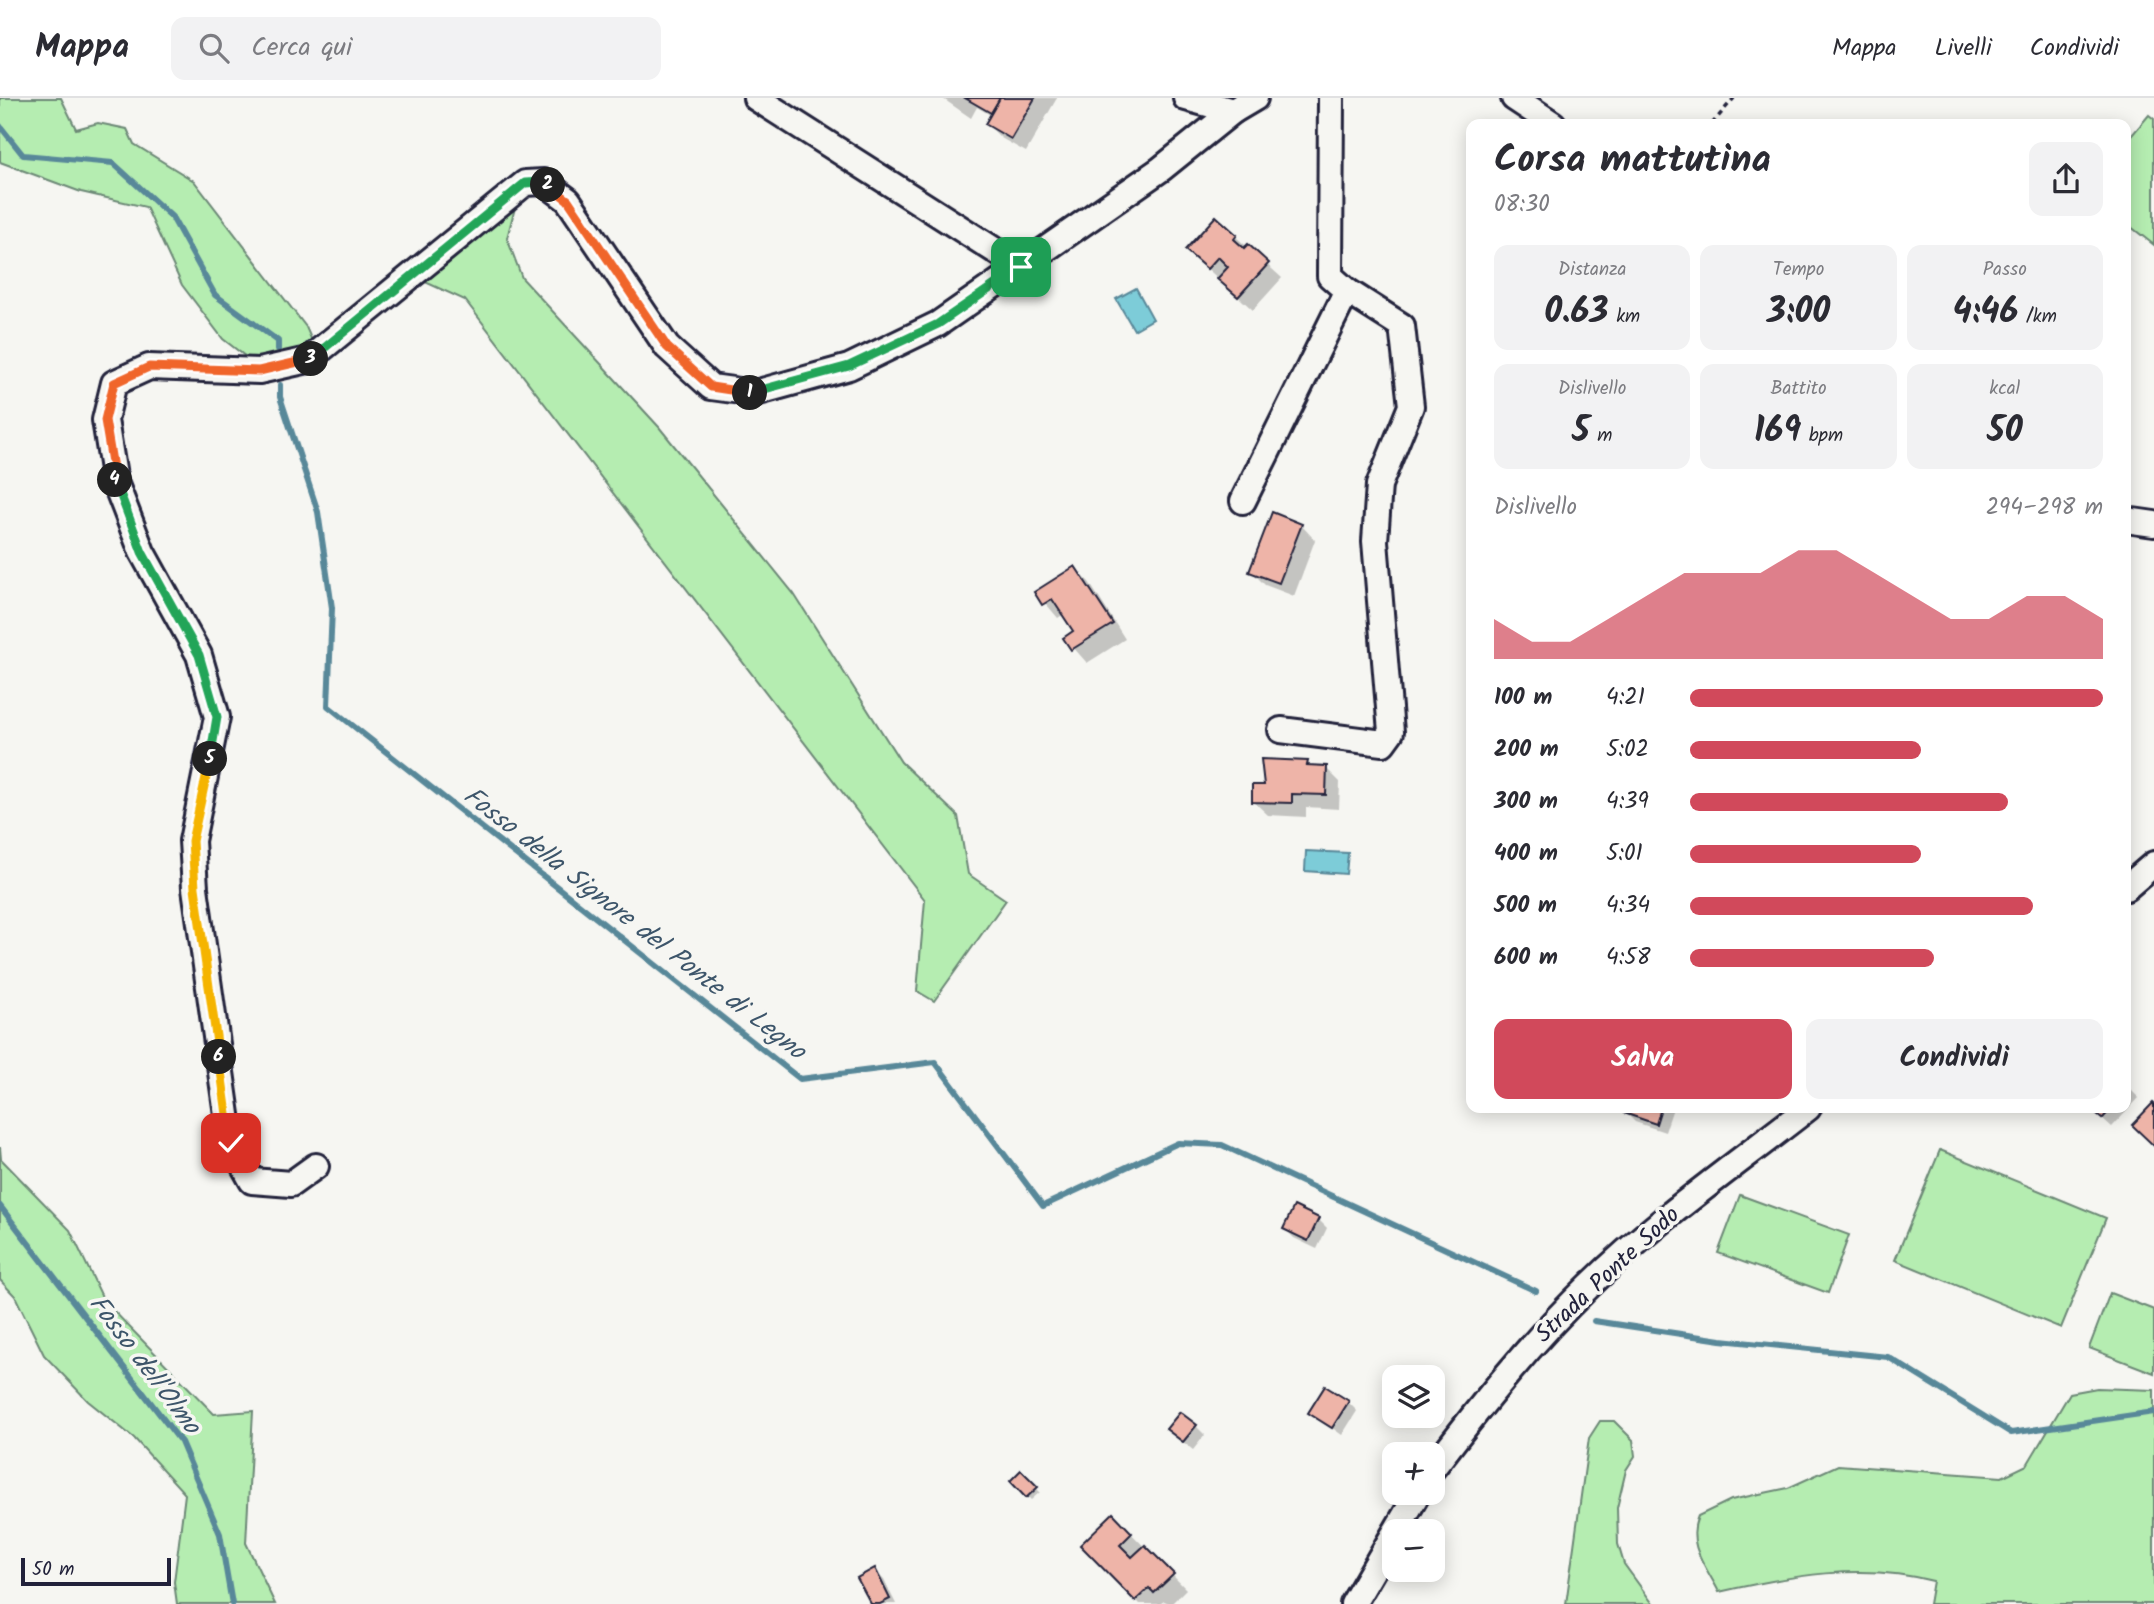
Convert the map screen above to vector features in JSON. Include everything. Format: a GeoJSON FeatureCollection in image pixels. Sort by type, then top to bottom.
{"type":"FeatureCollection","features":[{"type":"Feature","properties":{"kind":"street"},"geometry":{"type":"LineString","coordinates":[[756,98],[1021,267]]}},
{"type":"Feature","properties":{"kind":"street"},"geometry":{"type":"LineString","coordinates":[[1186,98],[1233,111]]}},
{"type":"Feature","properties":{"kind":"street"},"geometry":{"type":"LineString","coordinates":[[316,1166],[291,1184],[253,1181],[231,1143],[195,888],[192,841],[217,717],[199,655],[142,552],[115,482],[105,420],[114,383],[149,367],[259,371],[308,360],[323,351],[525,183],[544,182],[568,200],[667,347],[711,387],[755,393],[849,366],[938,324],[1161,169],[1233,111],[1255,98]]}},
{"type":"Feature","properties":{"kind":"street"},"geometry":{"type":"LineString","coordinates":[[1281,730],[1383,743],[1391,733],[1375,541],[1379,485],[1411,407],[1407,357],[1402,326],[1347,291],[1330,276],[1331,98]]}},
{"type":"Feature","properties":{"kind":"street"},"geometry":{"type":"LineString","coordinates":[[1514,98],[1546,119]]}},
{"type":"Feature","properties":{"kind":"street"},"geometry":{"type":"LineString","coordinates":[[1243,501],[1347,291]]}},
{"type":"Feature","properties":{"kind":"street"},"geometry":{"type":"LineString","coordinates":[[2131,521],[2154,524]]}},
{"type":"Feature","properties":{"kind":"street"},"geometry":{"type":"LineString","coordinates":[[2131,884],[2154,864]]}},
{"type":"Feature","properties":{"kind":"street","name":"Strada Ponte Sodo"},"geometry":{"type":"LineString","coordinates":[[1445,1452],[1500,1381],[1590,1284],[1654,1227],[1802,1113]]}},
{"type":"Feature","properties":{"kind":"street"},"geometry":{"type":"LineString","coordinates":[[1353,1604],[1411,1505]]}},
{"type":"Feature","properties":{"kind":"path"},"geometry":{"type":"LineString","coordinates":[[1716,119],[1734,98]]}},
{"type":"Feature","properties":{"kind":"green space"},"geometry":{"type":"Polygon","coordinates":[[[0,98],[61,98],[76,129],[98,123],[127,129],[134,144],[194,181],[306,327],[316,350],[259,367],[223,339],[182,285],[146,207],[81,192],[0,162],[0,98]]]}},
{"type":"Feature","properties":{"kind":"green space"},"geometry":{"type":"Polygon","coordinates":[[[2149,115],[2154,119],[2154,245],[2131,227],[2131,136],[2149,115]]]}},
{"type":"Feature","properties":{"kind":"green space"},"geometry":{"type":"Polygon","coordinates":[[[516,204],[507,238],[522,278],[659,427],[794,594],[901,762],[958,816],[968,874],[1006,900],[934,1001],[917,991],[925,900],[465,300],[423,281],[516,204]]]}},
{"type":"Feature","properties":{"kind":"green space"},"geometry":{"type":"Polygon","coordinates":[[[0,1147],[1,1159],[70,1230],[104,1301],[214,1414],[253,1411],[246,1543],[275,1604],[177,1604],[174,1582],[185,1494],[134,1438],[88,1401],[44,1355],[15,1296],[0,1280],[0,1147]]]}},
{"type":"Feature","properties":{"kind":"green space"},"geometry":{"type":"Polygon","coordinates":[[[1940,1150],[2106,1218],[2061,1328],[1895,1260],[1940,1150]]]}},
{"type":"Feature","properties":{"kind":"green space"},"geometry":{"type":"Polygon","coordinates":[[[1740,1195],[1849,1235],[1828,1293],[1718,1253],[1740,1195]]]}},
{"type":"Feature","properties":{"kind":"green space"},"geometry":{"type":"Polygon","coordinates":[[[2110,1293],[2154,1310],[2154,1373],[2089,1348],[2110,1293]]]}},
{"type":"Feature","properties":{"kind":"green space"},"geometry":{"type":"Polygon","coordinates":[[[2097,1388],[2154,1390],[2154,1604],[1929,1604],[1933,1581],[1880,1572],[1799,1576],[1719,1592],[1699,1555],[1694,1536],[1698,1516],[1731,1500],[1788,1488],[1838,1465],[2002,1477],[2027,1465],[2070,1393],[2097,1388]]]}},
{"type":"Feature","properties":{"kind":"green space"},"geometry":{"type":"Polygon","coordinates":[[[1600,1421],[1614,1421],[1633,1440],[1635,1456],[1626,1470],[1617,1508],[1618,1544],[1624,1564],[1653,1604],[1566,1604],[1589,1438],[1600,1421]]]}},
{"type":"Feature","properties":{"kind":"water"},"geometry":{"type":"Polygon","coordinates":[[[1136,288],[1153,319],[1134,330],[1116,299],[1136,288]]]}},
{"type":"Feature","properties":{"kind":"water"},"geometry":{"type":"Polygon","coordinates":[[[1306,851],[1348,853],[1346,874],[1305,871],[1306,851]]]}},
{"type":"Feature","properties":{"kind":"building"},"geometry":{"type":"Polygon","coordinates":[[[965,98],[1000,98],[991,113],[965,98]]]}},
{"type":"Feature","properties":{"kind":"building"},"geometry":{"type":"Polygon","coordinates":[[[1000,98],[1035,98],[1011,139],[985,124],[1000,98]]]}},
{"type":"Feature","properties":{"kind":"building"},"geometry":{"type":"Polygon","coordinates":[[[1216,216],[1237,235],[1234,239],[1244,248],[1248,244],[1269,263],[1238,297],[1217,279],[1228,267],[1218,257],[1207,269],[1185,250],[1216,216]]]}},
{"type":"Feature","properties":{"kind":"building"},"geometry":{"type":"Polygon","coordinates":[[[1272,512],[1302,524],[1279,583],[1249,572],[1272,512]]]}},
{"type":"Feature","properties":{"kind":"building"},"geometry":{"type":"Polygon","coordinates":[[[1075,566],[1113,624],[1071,650],[1063,638],[1073,631],[1052,599],[1042,605],[1034,592],[1075,566]]]}},
{"type":"Feature","properties":{"kind":"building"},"geometry":{"type":"Polygon","coordinates":[[[1261,759],[1308,761],[1307,765],[1327,766],[1326,795],[1292,794],[1292,803],[1252,802],[1252,785],[1264,785],[1261,759]]]}},
{"type":"Feature","properties":{"kind":"building"},"geometry":{"type":"Polygon","coordinates":[[[2154,1104],[2154,1146],[2132,1125],[2154,1104]]]}},
{"type":"Feature","properties":{"kind":"building"},"geometry":{"type":"Polygon","coordinates":[[[1624,1113],[1659,1113],[1656,1124],[1624,1113]]]}},
{"type":"Feature","properties":{"kind":"building"},"geometry":{"type":"Polygon","coordinates":[[[2095,1113],[2107,1113],[2102,1119],[2095,1113]]]}},
{"type":"Feature","properties":{"kind":"building"},"geometry":{"type":"Polygon","coordinates":[[[1294,1206],[1319,1218],[1308,1241],[1283,1229],[1294,1206]]]}},
{"type":"Feature","properties":{"kind":"building"},"geometry":{"type":"Polygon","coordinates":[[[1325,1386],[1349,1401],[1332,1428],[1308,1413],[1325,1386]]]}},
{"type":"Feature","properties":{"kind":"building"},"geometry":{"type":"Polygon","coordinates":[[[1180,1412],[1197,1425],[1183,1442],[1166,1429],[1180,1412]]]}},
{"type":"Feature","properties":{"kind":"building"},"geometry":{"type":"Polygon","coordinates":[[[1021,1470],[1038,1487],[1026,1498],[1010,1481],[1021,1470]]]}},
{"type":"Feature","properties":{"kind":"building"},"geometry":{"type":"Polygon","coordinates":[[[1113,1513],[1132,1533],[1120,1545],[1132,1557],[1145,1545],[1174,1574],[1154,1593],[1149,1588],[1135,1601],[1080,1545],[1113,1513]]]}},
{"type":"Feature","properties":{"kind":"building"},"geometry":{"type":"Polygon","coordinates":[[[875,1568],[890,1599],[880,1604],[871,1604],[857,1578],[875,1568]]]}},
{"type":"Feature","properties":{"kind":"waterway","name":"Fosso della Signore del Ponte di Legno"},"geometry":{"type":"LineString","coordinates":[[0,126],[23,155],[113,163],[172,217],[215,295],[278,341],[278,349]]}},
{"type":"Feature","properties":{"kind":"waterway","name":"Fosso della Signore del Ponte di Legno"},"geometry":{"type":"LineString","coordinates":[[280,385],[280,397],[318,512],[332,608],[328,706],[800,1079],[935,1062],[1043,1206],[1178,1143],[1222,1145],[1536,1291]]}},
{"type":"Feature","properties":{"kind":"waterway","name":"Fosso dell'Olmo"},"geometry":{"type":"LineString","coordinates":[[0,1206],[181,1442],[220,1534],[232,1604]]}},
{"type":"Feature","properties":{"kind":"waterway"},"geometry":{"type":"LineString","coordinates":[[1594,1321],[1721,1340],[1888,1357],[2011,1433],[2154,1412]]}},
{"type":"Feature","properties":{"kind":"route"},"geometry":{"type":"LineString","coordinates":[[231,1143],[195,888],[192,841],[214,744],[217,717],[199,655],[142,552],[115,482],[105,420],[114,383],[149,367],[259,371],[308,360],[323,351],[525,183],[544,182],[568,200],[667,347],[711,387],[755,393],[849,366],[938,324],[1021,267]]}}]}
